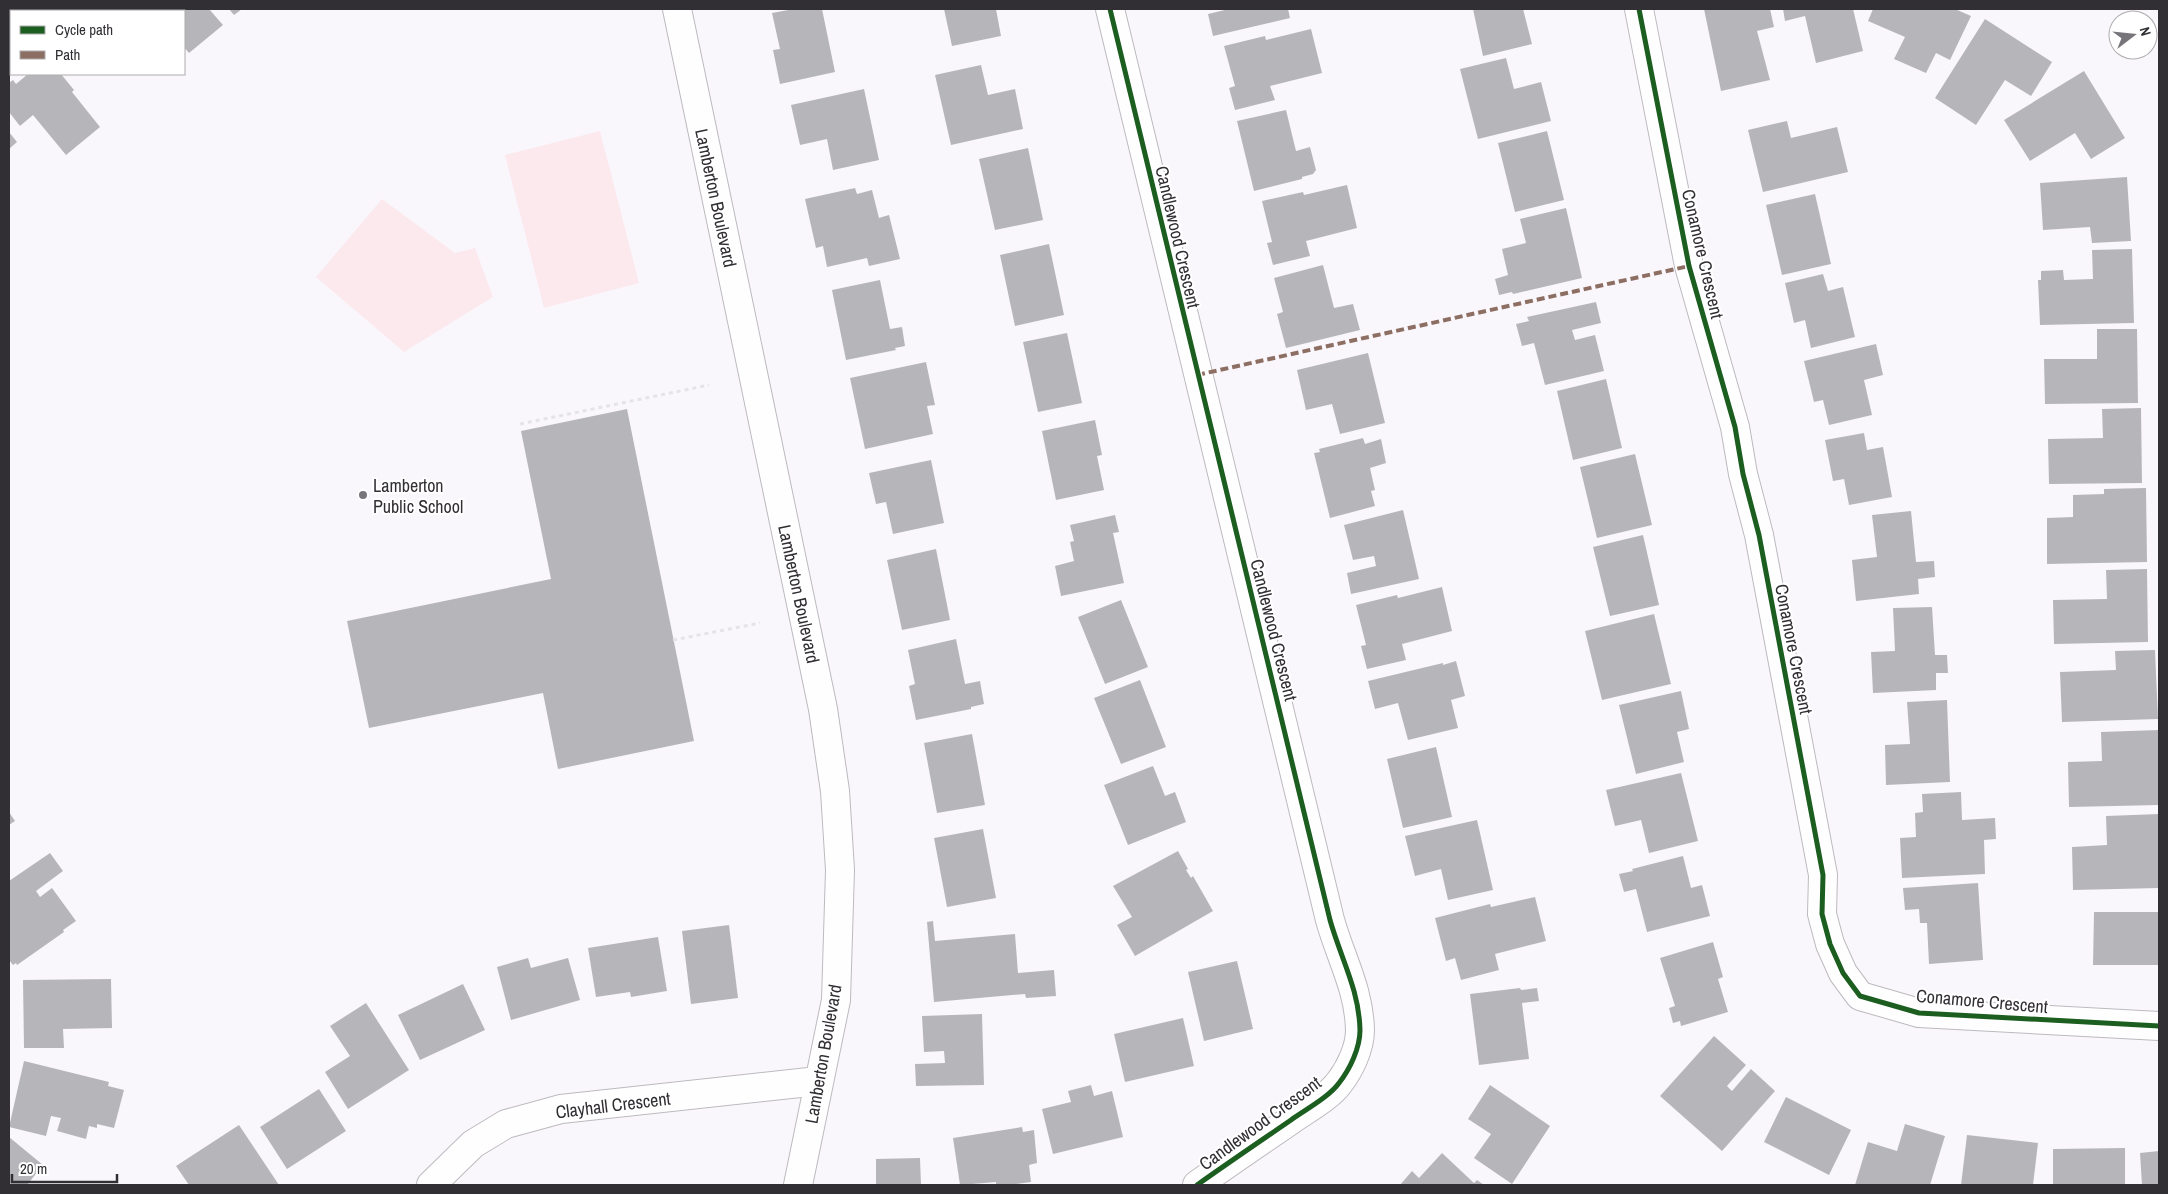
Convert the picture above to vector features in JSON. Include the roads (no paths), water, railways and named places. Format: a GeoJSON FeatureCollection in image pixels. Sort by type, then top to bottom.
{"type":"FeatureCollection","features":[{"type":"Feature","properties":{"kind":"street","name":"Lamberton Boulevard"},"geometry":{"type":"LineString","coordinates":[[677,9],[823,708],[835,791],[840,870],[836,1000],[798,1185]]}},
{"type":"Feature","properties":{"kind":"street","name":"Candlewood Crescent"},"geometry":{"type":"LineString","coordinates":[[1110,9],[1330,920],[1337,946],[1349,970],[1357,1000],[1360,1032],[1355,1055],[1338,1084],[1313,1105],[1197,1185]]}},
{"type":"Feature","properties":{"kind":"street","name":"Conamore Crescent"},"geometry":{"type":"LineString","coordinates":[[1639,9],[1689,266],[1735,427],[1743,474],[1759,535],[1823,876],[1822,914],[1830,944],[1844,973],[1860,996],[1919,1012],[2159,1026]]}},
{"type":"Feature","properties":{"kind":"street","name":"Clayhall Crescent"},"geometry":{"type":"LineString","coordinates":[[431,1185],[473,1144],[506,1124],[562,1109],[818,1082]]}},
{"type":"Feature","properties":{"kind":"place","name":"Lamberton Public School"},"geometry":{"type":"Point","coordinates":[363,495]}}]}
